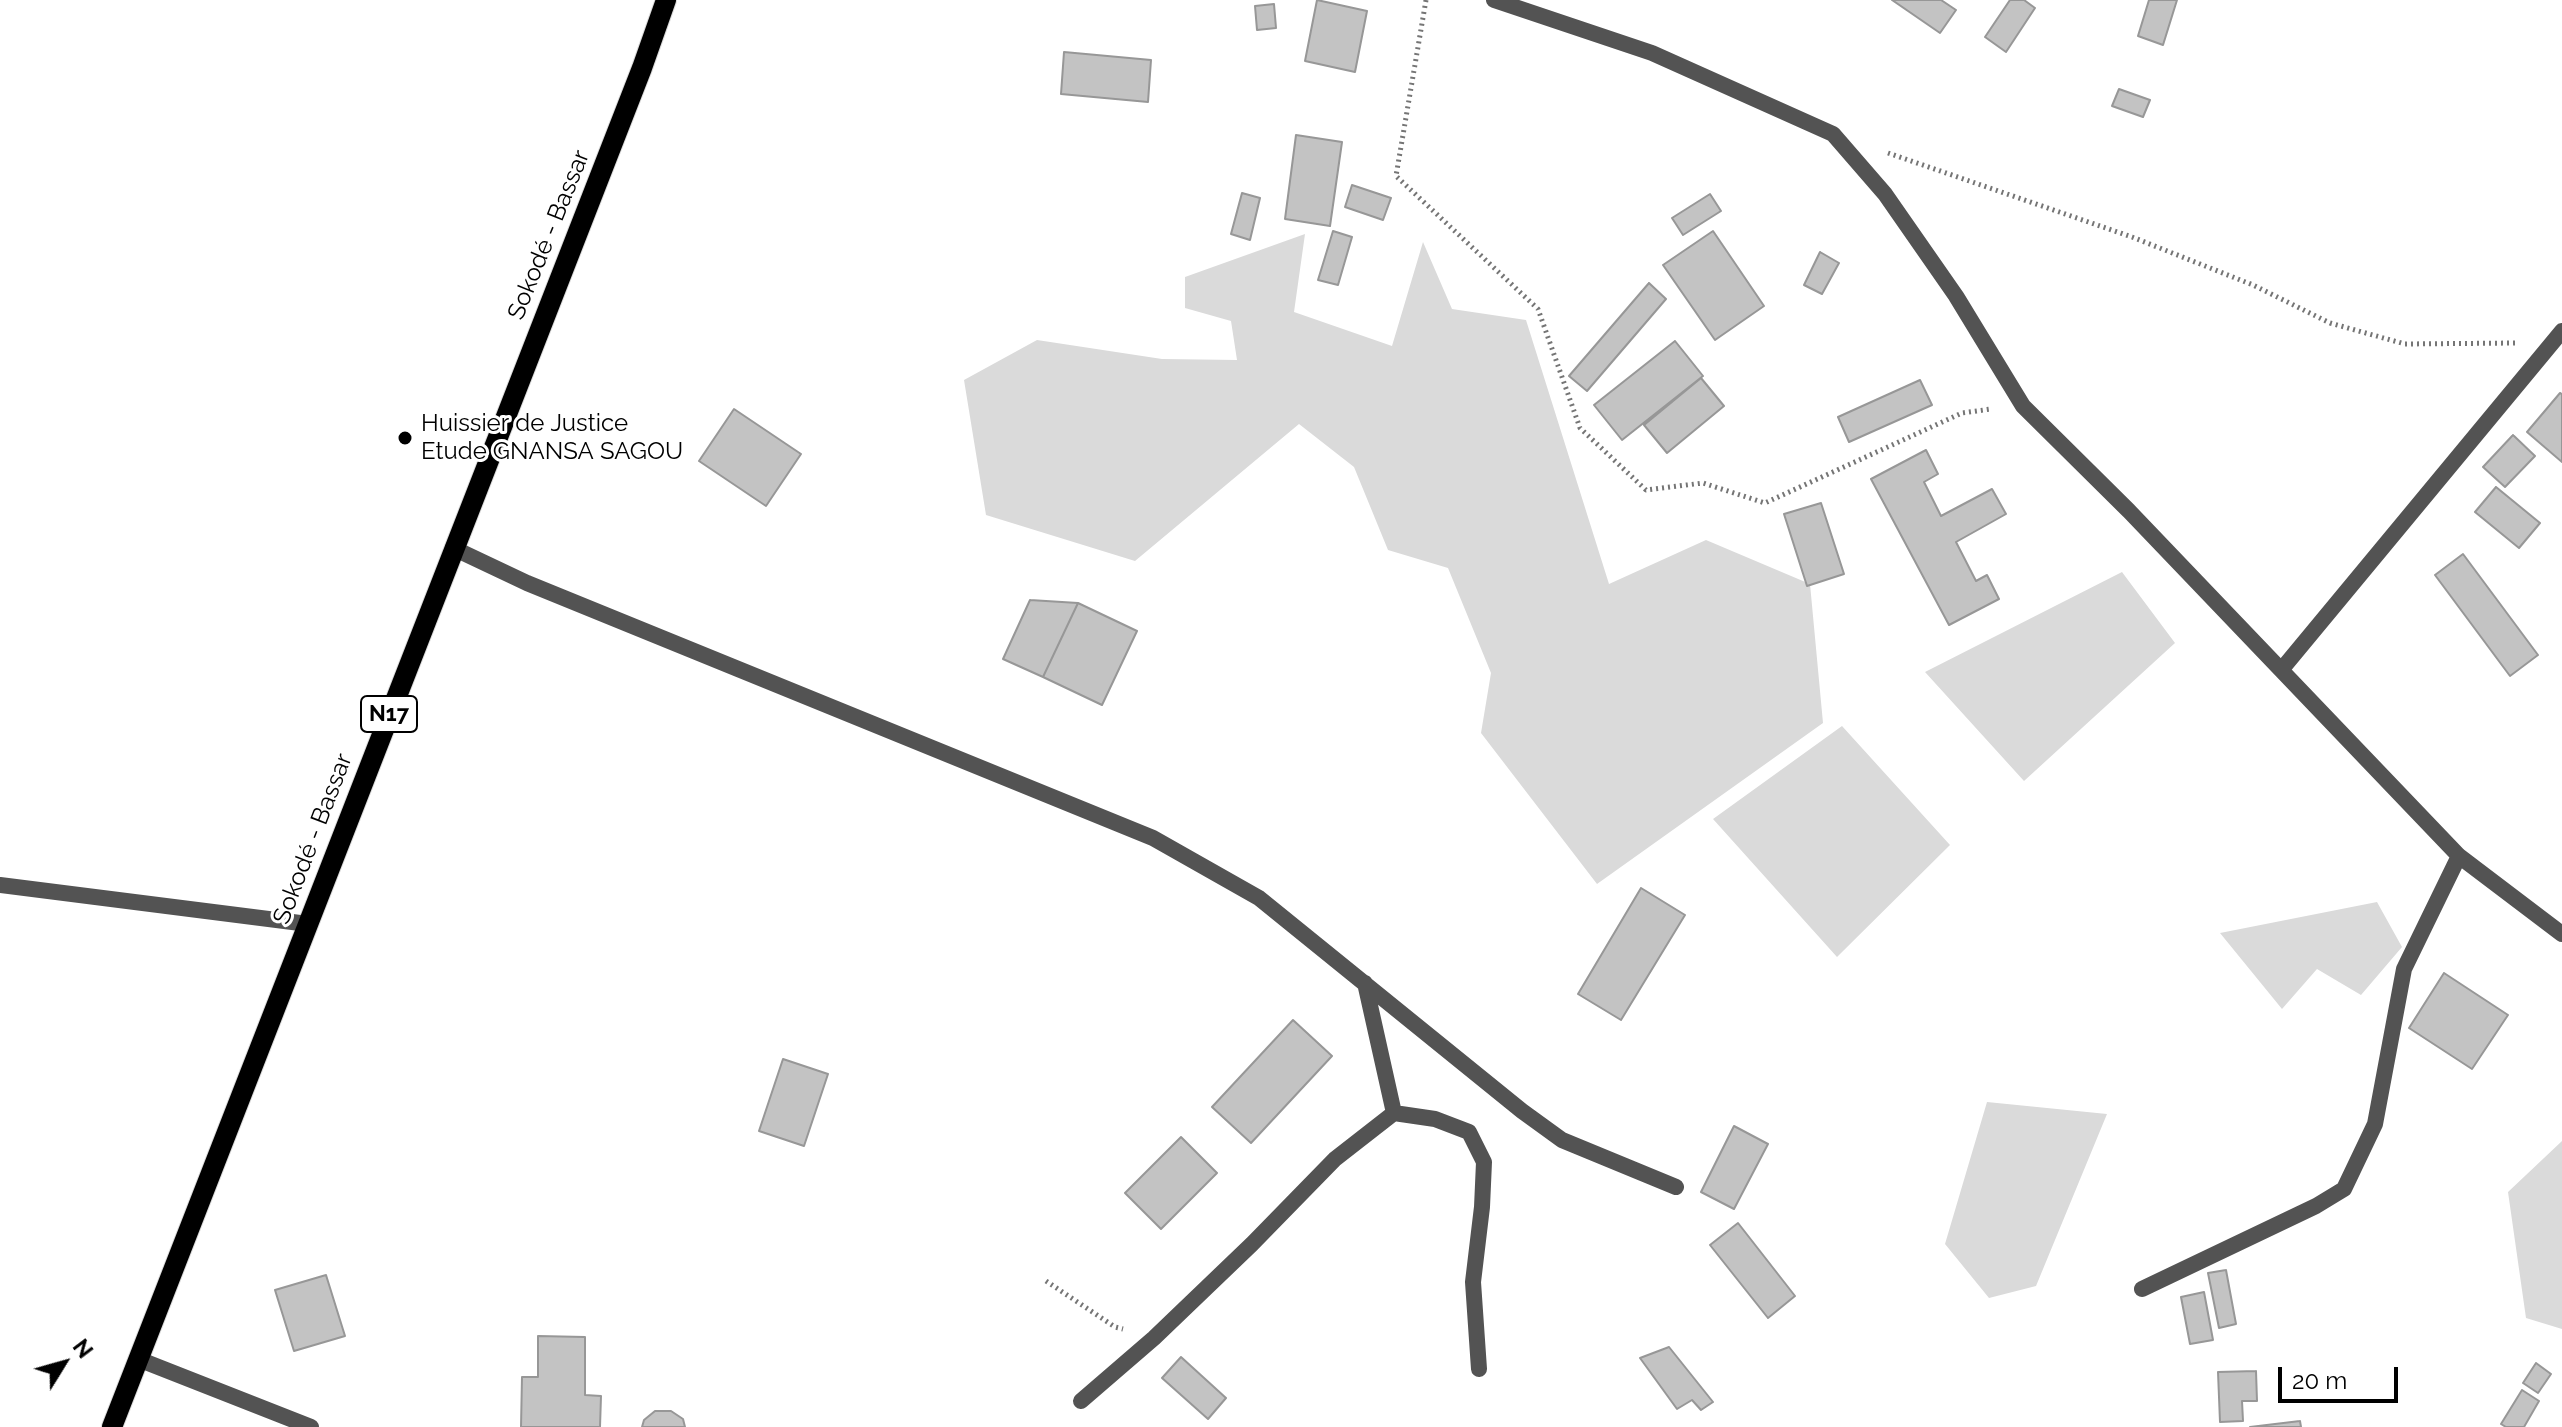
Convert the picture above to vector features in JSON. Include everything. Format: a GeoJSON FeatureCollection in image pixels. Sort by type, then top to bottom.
{"type":"FeatureCollection","features":[{"type":"Feature","properties":{"kind":"main road","name":"Sokodé - Bassar"},"geometry":{"type":"LineString","coordinates":[[112,1427],[666,0]]}},
{"type":"Feature","properties":{"kind":"street"},"geometry":{"type":"LineString","coordinates":[[1494,0],[1652,53],[1833,134],[1885,194],[1956,296],[2023,406],[2282,669],[2459,856],[2562,934]]}},
{"type":"Feature","properties":{"kind":"street"},"geometry":{"type":"LineString","coordinates":[[2282,669],[2557,337]]}},
{"type":"Feature","properties":{"kind":"street"},"geometry":{"type":"LineString","coordinates":[[453,548],[541,589],[1153,838],[1259,898],[1562,1140],[1676,1187]]}},
{"type":"Feature","properties":{"kind":"street"},"geometry":{"type":"LineString","coordinates":[[2142,1289],[2316,1206],[2344,1189],[2375,1124],[2404,969],[2459,856]]}},
{"type":"Feature","properties":{"kind":"street"},"geometry":{"type":"LineString","coordinates":[[0,885],[308,924]]}},
{"type":"Feature","properties":{"kind":"street"},"geometry":{"type":"LineString","coordinates":[[1365,983],[1394,1113]]}},
{"type":"Feature","properties":{"kind":"street"},"geometry":{"type":"LineString","coordinates":[[1081,1401],[1154,1338],[1335,1159],[1394,1113],[1435,1119],[1469,1132],[1484,1162],[1473,1282],[1479,1369]]}},
{"type":"Feature","properties":{"kind":"street"},"geometry":{"type":"LineString","coordinates":[[138,1359],[311,1427]]}},
{"type":"Feature","properties":{"kind":"path"},"geometry":{"type":"LineString","coordinates":[[1426,0],[1396,176],[1538,309],[1580,428],[1646,490],[1703,483],[1765,503],[1962,413],[2023,406]]}},
{"type":"Feature","properties":{"kind":"path"},"geometry":{"type":"LineString","coordinates":[[1833,134],[2132,237],[2253,285],[2330,323],[2405,344],[2557,337]]}},
{"type":"Feature","properties":{"kind":"path"},"geometry":{"type":"LineString","coordinates":[[1046,1281],[1115,1327],[1154,1338]]}},
{"type":"Feature","properties":{"kind":"shaded area"},"geometry":{"type":"Polygon","coordinates":[[[1305,234],[1294,312],[1392,346],[1423,242],[1452,309],[1526,320],[1609,584],[1706,540],[1810,584],[1823,723],[1597,884],[1481,733],[1491,673],[1448,568],[1388,550],[1354,467],[1299,424],[1135,561],[986,515],[964,380],[1037,340],[1162,359],[1237,360],[1231,321],[1185,308],[1185,277],[1305,234]]]}},
{"type":"Feature","properties":{"kind":"shaded area"},"geometry":{"type":"Polygon","coordinates":[[[2122,572],[2175,643],[2024,781],[1925,672],[2122,572]]]}},
{"type":"Feature","properties":{"kind":"shaded area"},"geometry":{"type":"Polygon","coordinates":[[[1842,726],[1950,845],[1837,957],[1713,819],[1842,726]]]}},
{"type":"Feature","properties":{"kind":"shaded area"},"geometry":{"type":"Polygon","coordinates":[[[2377,902],[2402,947],[2361,995],[2317,969],[2282,1009],[2220,933],[2377,902]]]}},
{"type":"Feature","properties":{"kind":"shaded area"},"geometry":{"type":"Polygon","coordinates":[[[1987,1102],[2107,1114],[2036,1286],[1989,1298],[1945,1244],[1987,1102]]]}},
{"type":"Feature","properties":{"kind":"shaded area"},"geometry":{"type":"Polygon","coordinates":[[[2562,1141],[2562,1329],[2526,1318],[2508,1192],[2562,1141]]]}},
{"type":"Feature","properties":{"kind":"building"},"geometry":{"type":"Polygon","coordinates":[[[1317,0],[1367,11],[1355,72],[1305,61],[1317,0]]]}},
{"type":"Feature","properties":{"kind":"building"},"geometry":{"type":"Polygon","coordinates":[[[1892,0],[1941,0],[1956,10],[1940,33],[1892,0]]]}},
{"type":"Feature","properties":{"kind":"building"},"geometry":{"type":"Polygon","coordinates":[[[2010,0],[2024,0],[2035,8],[2006,52],[1985,37],[2010,0]]]}},
{"type":"Feature","properties":{"kind":"building"},"geometry":{"type":"Polygon","coordinates":[[[2149,0],[2177,0],[2163,45],[2138,36],[2149,0]]]}},
{"type":"Feature","properties":{"kind":"building"},"geometry":{"type":"Polygon","coordinates":[[[1274,4],[1276,28],[1257,30],[1255,6],[1274,4]]]}},
{"type":"Feature","properties":{"kind":"building"},"geometry":{"type":"Polygon","coordinates":[[[1064,52],[1151,60],[1148,102],[1061,94],[1064,52]]]}},
{"type":"Feature","properties":{"kind":"building"},"geometry":{"type":"Polygon","coordinates":[[[2119,89],[2150,100],[2143,117],[2112,106],[2119,89]]]}},
{"type":"Feature","properties":{"kind":"building"},"geometry":{"type":"Polygon","coordinates":[[[1296,135],[1342,142],[1330,226],[1285,219],[1296,135]]]}},
{"type":"Feature","properties":{"kind":"building"},"geometry":{"type":"Polygon","coordinates":[[[1352,185],[1391,198],[1383,220],[1345,207],[1352,185]]]}},
{"type":"Feature","properties":{"kind":"building"},"geometry":{"type":"Polygon","coordinates":[[[1242,193],[1260,198],[1250,240],[1231,234],[1242,193]]]}},
{"type":"Feature","properties":{"kind":"building"},"geometry":{"type":"Polygon","coordinates":[[[1710,194],[1721,211],[1683,235],[1672,218],[1710,194]]]}},
{"type":"Feature","properties":{"kind":"building"},"geometry":{"type":"Polygon","coordinates":[[[1333,231],[1352,237],[1338,285],[1318,280],[1333,231]]]}},
{"type":"Feature","properties":{"kind":"building"},"geometry":{"type":"Polygon","coordinates":[[[1713,231],[1764,306],[1715,340],[1663,265],[1713,231]]]}},
{"type":"Feature","properties":{"kind":"building"},"geometry":{"type":"Polygon","coordinates":[[[1820,252],[1839,263],[1822,294],[1804,285],[1820,252]]]}},
{"type":"Feature","properties":{"kind":"building"},"geometry":{"type":"Polygon","coordinates":[[[1649,283],[1666,299],[1587,391],[1569,376],[1649,283]]]}},
{"type":"Feature","properties":{"kind":"building"},"geometry":{"type":"Polygon","coordinates":[[[1675,341],[1703,376],[1622,440],[1594,405],[1675,341]]]}},
{"type":"Feature","properties":{"kind":"building"},"geometry":{"type":"Polygon","coordinates":[[[1701,378],[1724,406],[1667,453],[1644,425],[1701,378]]]}},
{"type":"Feature","properties":{"kind":"building"},"geometry":{"type":"Polygon","coordinates":[[[1920,380],[1932,405],[1849,442],[1838,417],[1920,380]]]}},
{"type":"Feature","properties":{"kind":"building"},"geometry":{"type":"Polygon","coordinates":[[[2562,394],[2562,462],[2527,432],[2562,394]]]}},
{"type":"Feature","properties":{"kind":"building"},"geometry":{"type":"Polygon","coordinates":[[[734,409],[801,454],[766,506],[699,461],[734,409]]]}},
{"type":"Feature","properties":{"kind":"building"},"geometry":{"type":"Polygon","coordinates":[[[2513,435],[2535,456],[2505,487],[2483,467],[2513,435]]]}},
{"type":"Feature","properties":{"kind":"building"},"geometry":{"type":"Polygon","coordinates":[[[1926,450],[1938,474],[1924,482],[1941,516],[1992,489],[2006,514],[1956,542],[1976,581],[1987,575],[1999,599],[1949,625],[1871,479],[1926,450]]]}},
{"type":"Feature","properties":{"kind":"building"},"geometry":{"type":"Polygon","coordinates":[[[2496,487],[2540,523],[2519,548],[2475,512],[2496,487]]]}},
{"type":"Feature","properties":{"kind":"building"},"geometry":{"type":"Polygon","coordinates":[[[1821,503],[1844,574],[1807,586],[1784,514],[1821,503]]]}},
{"type":"Feature","properties":{"kind":"building"},"geometry":{"type":"Polygon","coordinates":[[[2463,554],[2538,655],[2510,676],[2435,575],[2463,554]]]}},
{"type":"Feature","properties":{"kind":"building"},"geometry":{"type":"Polygon","coordinates":[[[1030,600],[1078,603],[1043,677],[1003,659],[1030,600]]]}},
{"type":"Feature","properties":{"kind":"building"},"geometry":{"type":"Polygon","coordinates":[[[1078,603],[1137,631],[1102,705],[1043,677],[1078,603]]]}},
{"type":"Feature","properties":{"kind":"building"},"geometry":{"type":"Polygon","coordinates":[[[1641,888],[1685,915],[1621,1020],[1578,994],[1641,888]]]}},
{"type":"Feature","properties":{"kind":"building"},"geometry":{"type":"Polygon","coordinates":[[[2444,973],[2508,1015],[2472,1069],[2409,1028],[2444,973]]]}},
{"type":"Feature","properties":{"kind":"building"},"geometry":{"type":"Polygon","coordinates":[[[1293,1020],[1332,1056],[1251,1143],[1212,1107],[1293,1020]]]}},
{"type":"Feature","properties":{"kind":"building"},"geometry":{"type":"Polygon","coordinates":[[[783,1059],[828,1074],[804,1146],[759,1131],[783,1059]]]}},
{"type":"Feature","properties":{"kind":"building"},"geometry":{"type":"Polygon","coordinates":[[[1734,1126],[1768,1144],[1734,1209],[1701,1192],[1734,1126]]]}},
{"type":"Feature","properties":{"kind":"building"},"geometry":{"type":"Polygon","coordinates":[[[1181,1137],[1217,1173],[1161,1229],[1125,1193],[1181,1137]]]}},
{"type":"Feature","properties":{"kind":"building"},"geometry":{"type":"Polygon","coordinates":[[[1738,1223],[1795,1296],[1768,1318],[1710,1245],[1738,1223]]]}},
{"type":"Feature","properties":{"kind":"building"},"geometry":{"type":"Polygon","coordinates":[[[2226,1270],[2236,1324],[2219,1328],[2208,1273],[2226,1270]]]}},
{"type":"Feature","properties":{"kind":"building"},"geometry":{"type":"Polygon","coordinates":[[[326,1275],[345,1336],[294,1351],[275,1290],[326,1275]]]}},
{"type":"Feature","properties":{"kind":"building"},"geometry":{"type":"Polygon","coordinates":[[[2204,1292],[2213,1340],[2190,1344],[2181,1297],[2204,1292]]]}},
{"type":"Feature","properties":{"kind":"building"},"geometry":{"type":"Polygon","coordinates":[[[538,1336],[585,1337],[585,1395],[601,1396],[600,1427],[521,1427],[522,1377],[538,1377],[538,1336]]]}},
{"type":"Feature","properties":{"kind":"building"},"geometry":{"type":"Polygon","coordinates":[[[1669,1347],[1713,1402],[1701,1410],[1692,1400],[1677,1409],[1640,1358],[1669,1347]]]}},
{"type":"Feature","properties":{"kind":"building"},"geometry":{"type":"Polygon","coordinates":[[[1181,1357],[1226,1398],[1208,1419],[1162,1378],[1181,1357]]]}},
{"type":"Feature","properties":{"kind":"building"},"geometry":{"type":"Polygon","coordinates":[[[2536,1363],[2551,1374],[2538,1393],[2523,1383],[2536,1363]]]}},
{"type":"Feature","properties":{"kind":"building"},"geometry":{"type":"Polygon","coordinates":[[[2256,1371],[2257,1401],[2242,1401],[2243,1421],[2220,1422],[2218,1372],[2256,1371]]]}},
{"type":"Feature","properties":{"kind":"building"},"geometry":{"type":"Polygon","coordinates":[[[2522,1390],[2539,1401],[2524,1427],[2506,1427],[2501,1424],[2522,1390]]]}},
{"type":"Feature","properties":{"kind":"building"},"geometry":{"type":"Polygon","coordinates":[[[655,1411],[671,1411],[683,1419],[685,1427],[642,1427],[644,1420],[655,1411]]]}},
{"type":"Feature","properties":{"kind":"building"},"geometry":{"type":"Polygon","coordinates":[[[2300,1421],[2301,1427],[2250,1427],[2300,1421]]]}},
{"type":"Feature","properties":{"kind":"place","name":"Huissier de Justice Etude GNANSA SAGOU"},"geometry":{"type":"Point","coordinates":[405,438]}}]}
